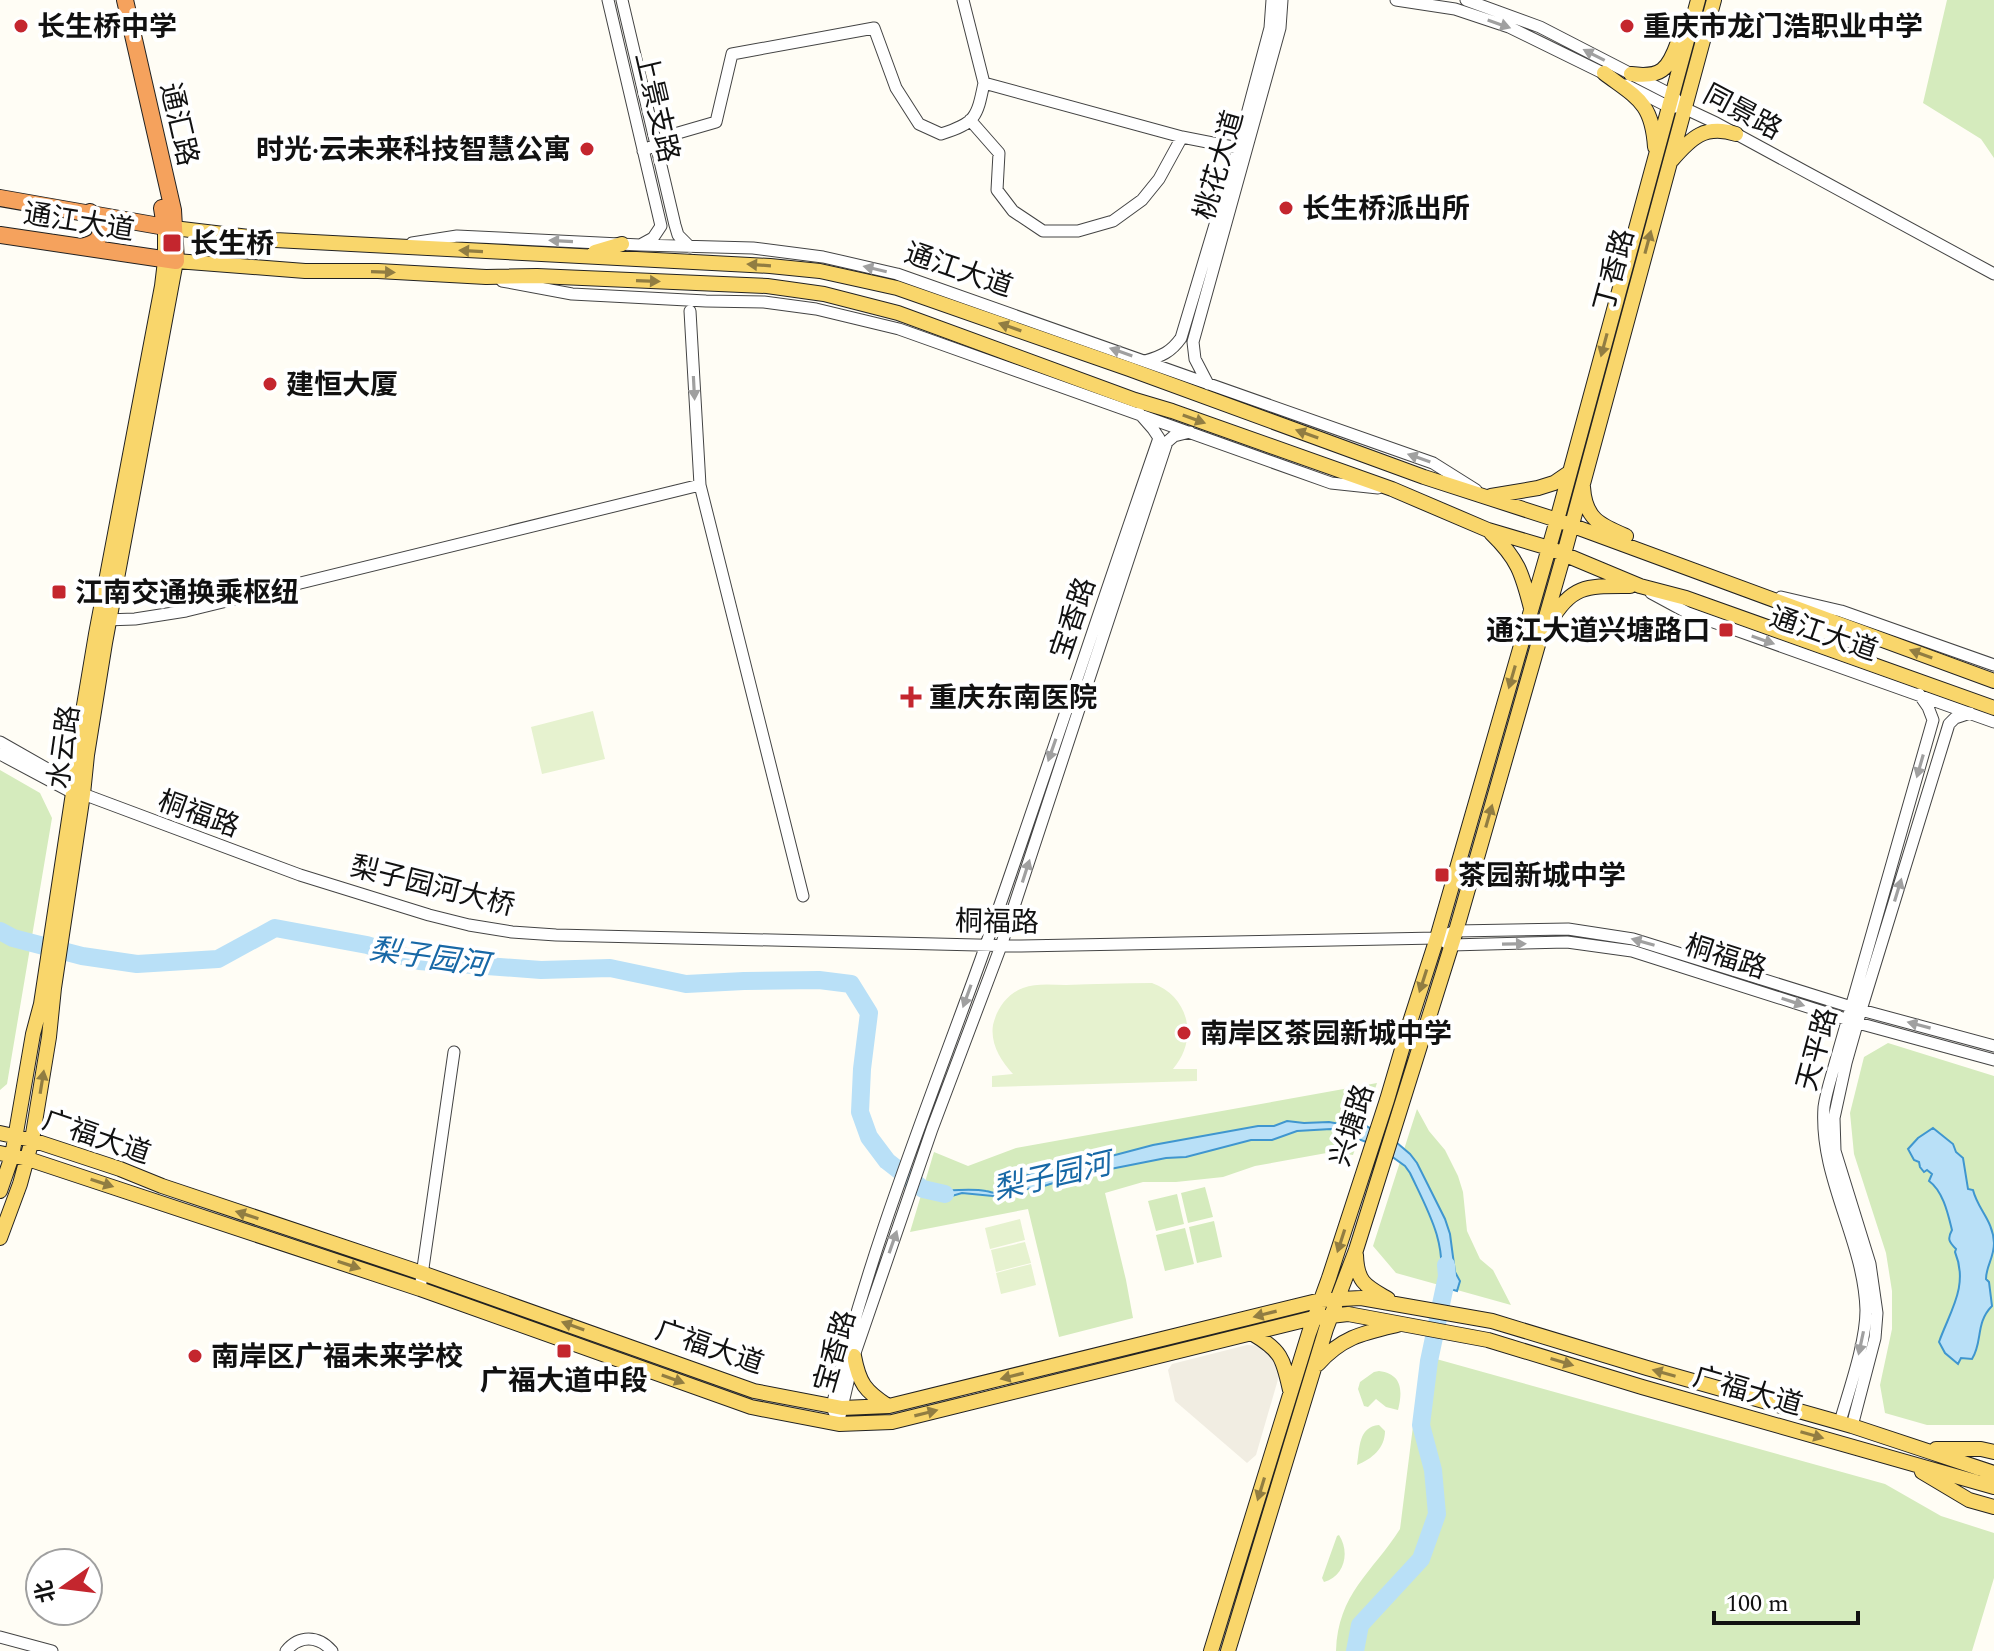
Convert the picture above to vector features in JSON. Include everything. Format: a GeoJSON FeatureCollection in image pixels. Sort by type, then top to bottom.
{"type":"FeatureCollection","features":[{"type":"Feature","properties":{"kind":"highway","name":"通汇路"},"geometry":{"type":"LineString","coordinates":[[115,0],[159,193],[170,227]]}},
{"type":"Feature","properties":{"kind":"highway","name":"通汇路"},"geometry":{"type":"LineString","coordinates":[[125,0],[169,193],[171,261]]}},
{"type":"Feature","properties":{"kind":"highway","name":"通江大道"},"geometry":{"type":"LineString","coordinates":[[0,198],[170,227]]}},
{"type":"Feature","properties":{"kind":"highway"},"geometry":{"type":"LineString","coordinates":[[79,248],[92,244],[99,238],[102,229],[100,220],[90,212]]}},
{"type":"Feature","properties":{"kind":"highway","name":"通江大道"},"geometry":{"type":"LineString","coordinates":[[0,235],[171,261]]}},
{"type":"Feature","properties":{"kind":"main road","name":"丁香路"},"geometry":{"type":"LineString","coordinates":[[1675,103],[1714,0]]}},
{"type":"Feature","properties":{"kind":"main road"},"geometry":{"type":"LineString","coordinates":[[1631,74],[1649,76],[1667,67],[1697,3]]}},
{"type":"Feature","properties":{"kind":"main road","name":"丁香路"},"geometry":{"type":"LineString","coordinates":[[1564,554],[1564,523],[1662,161],[1697,3]]}},
{"type":"Feature","properties":{"kind":"main road"},"geometry":{"type":"LineString","coordinates":[[1604,73],[1644,104],[1662,161],[1701,134],[1722,130],[1736,134]]}},
{"type":"Feature","properties":{"kind":"main road","name":"通江大道"},"geometry":{"type":"LineString","coordinates":[[170,227],[304,242],[756,265],[820,271],[897,288],[1424,477],[1564,523],[1994,681]]}},
{"type":"Feature","properties":{"kind":"main road"},"geometry":{"type":"LineString","coordinates":[[304,242],[291,250],[291,261],[305,271]]}},
{"type":"Feature","properties":{"kind":"main road"},"geometry":{"type":"LineString","coordinates":[[584,256],[622,244]]}},
{"type":"Feature","properties":{"kind":"main road","name":"通江大道"},"geometry":{"type":"LineString","coordinates":[[171,261],[305,271],[537,276],[767,286],[824,294],[898,313],[1135,400],[1392,489],[1488,530],[1549,548],[1640,586],[1686,598],[1994,708]]}},
{"type":"Feature","properties":{"kind":"main road","name":"水云路"},"geometry":{"type":"LineString","coordinates":[[0,1238],[32,1140],[49,1037],[49,988],[77,790],[87,755],[104,620],[171,261]]}},
{"type":"Feature","properties":{"kind":"main road"},"geometry":{"type":"LineString","coordinates":[[1487,496],[1538,488],[1576,475],[1584,502],[1595,519],[1679,565]]}},
{"type":"Feature","properties":{"kind":"main road","name":"兴塘路"},"geometry":{"type":"LineString","coordinates":[[1228,1651],[1315,1368],[1402,1105],[1448,938],[1531,609],[1549,548],[1564,523]]}},
{"type":"Feature","properties":{"kind":"main road"},"geometry":{"type":"LineString","coordinates":[[1488,530],[1508,549],[1518,566],[1531,609]]}},
{"type":"Feature","properties":{"kind":"main road","name":"兴塘路"},"geometry":{"type":"LineString","coordinates":[[1211,1651],[1313,1318],[1387,1100],[1410,1022],[1448,938],[1564,554]]}},
{"type":"Feature","properties":{"kind":"main road"},"geometry":{"type":"LineString","coordinates":[[1538,644],[1558,608],[1569,596],[1596,586],[1640,586]]}},
{"type":"Feature","properties":{"kind":"main road","name":"水云路"},"geometry":{"type":"LineString","coordinates":[[0,1191],[6,1154],[16,1137],[33,1034],[49,988]]}},
{"type":"Feature","properties":{"kind":"main road","name":"广福大道"},"geometry":{"type":"LineString","coordinates":[[0,1133],[32,1140],[120,1169],[754,1391],[837,1407],[889,1406],[1321,1300],[1361,1298],[1492,1321],[1846,1424],[1994,1473]]}},
{"type":"Feature","properties":{"kind":"main road","name":"广福大道"},"geometry":{"type":"LineString","coordinates":[[6,1154],[420,1289],[751,1407],[839,1424],[892,1422],[1313,1318],[1348,1314],[1488,1340],[1994,1487]]}},
{"type":"Feature","properties":{"kind":"main road"},"geometry":{"type":"LineString","coordinates":[[1356,1250],[1356,1273],[1368,1287],[1395,1304]]}},
{"type":"Feature","properties":{"kind":"main road"},"geometry":{"type":"LineString","coordinates":[[1315,1368],[1345,1340],[1404,1324]]}},
{"type":"Feature","properties":{"kind":"main road"},"geometry":{"type":"LineString","coordinates":[[1253,1334],[1277,1351],[1284,1363],[1290,1391]]}},
{"type":"Feature","properties":{"kind":"main road"},"geometry":{"type":"LineString","coordinates":[[854,1356],[863,1386],[889,1406]]}},
{"type":"Feature","properties":{"kind":"main road"},"geometry":{"type":"LineString","coordinates":[[1927,1450],[1981,1449],[1994,1452]]}},
{"type":"Feature","properties":{"kind":"main road"},"geometry":{"type":"LineString","coordinates":[[1908,1463],[1969,1500],[1994,1507]]}},
{"type":"Feature","properties":{"kind":"street","name":"上景支路"},"geometry":{"type":"LineString","coordinates":[[608,0],[661,226],[653,238],[640,245]]}},
{"type":"Feature","properties":{"kind":"street","name":"上景支路"},"geometry":{"type":"LineString","coordinates":[[622,0],[675,225],[678,235],[690,247]]}},
{"type":"Feature","properties":{"kind":"street"},"geometry":{"type":"LineString","coordinates":[[643,151],[678,133],[716,122],[732,54],[874,28],[896,88],[919,124],[941,134],[964,127],[978,112],[984,83],[963,0]]}},
{"type":"Feature","properties":{"kind":"street","name":"桃花大道"},"geometry":{"type":"LineString","coordinates":[[1243,149],[1270,28],[1272,0]]}},
{"type":"Feature","properties":{"kind":"street","name":"桃花大道"},"geometry":{"type":"LineString","coordinates":[[1187,340],[1280,28],[1282,0]]}},
{"type":"Feature","properties":{"kind":"street"},"geometry":{"type":"LineString","coordinates":[[1396,0],[1455,9],[1509,27],[1675,103]]}},
{"type":"Feature","properties":{"kind":"street","name":"同景路"},"geometry":{"type":"LineString","coordinates":[[1466,0],[1540,27],[1631,74],[1675,103],[1994,274]]}},
{"type":"Feature","properties":{"kind":"street"},"geometry":{"type":"LineString","coordinates":[[984,83],[1182,137],[1243,149]]}},
{"type":"Feature","properties":{"kind":"street"},"geometry":{"type":"LineString","coordinates":[[970,120],[999,153],[997,190],[1013,211],[1043,231],[1078,231],[1113,221],[1142,200],[1159,179],[1182,137]]}},
{"type":"Feature","properties":{"kind":"street","name":"通江大道"},"geometry":{"type":"LineString","coordinates":[[383,247],[457,236],[753,248],[823,257],[897,274],[1433,463],[1487,496]]}},
{"type":"Feature","properties":{"kind":"street","name":"通江大道"},"geometry":{"type":"LineString","coordinates":[[486,277],[572,294],[764,302],[816,309],[899,329],[1331,483],[1392,489]]}},
{"type":"Feature","properties":{"kind":"street"},"geometry":{"type":"LineString","coordinates":[[666,299],[690,311]]}},
{"type":"Feature","properties":{"kind":"street"},"geometry":{"type":"LineString","coordinates":[[690,311],[706,301]]}},
{"type":"Feature","properties":{"kind":"street"},"geometry":{"type":"LineString","coordinates":[[690,311],[700,485],[803,896]]}},
{"type":"Feature","properties":{"kind":"street"},"geometry":{"type":"LineString","coordinates":[[1145,361],[1165,355],[1187,340],[1209,384]]}},
{"type":"Feature","properties":{"kind":"street"},"geometry":{"type":"LineString","coordinates":[[1139,413],[1163,440],[1190,432]]}},
{"type":"Feature","properties":{"kind":"street","name":"宝香路"},"geometry":{"type":"LineString","coordinates":[[839,1424],[837,1407],[844,1354],[898,1209],[985,946],[1163,440]]}},
{"type":"Feature","properties":{"kind":"street","name":"宝香路"},"geometry":{"type":"LineString","coordinates":[[926,1126],[1001,946],[1163,440]]}},
{"type":"Feature","properties":{"kind":"street"},"geometry":{"type":"LineString","coordinates":[[104,620],[186,611],[700,485]]}},
{"type":"Feature","properties":{"kind":"street","name":"通江大道"},"geometry":{"type":"LineString","coordinates":[[1640,586],[1688,613],[1994,722]]}},
{"type":"Feature","properties":{"kind":"street","name":"通江大道"},"geometry":{"type":"LineString","coordinates":[[1738,587],[1841,611],[1994,665]]}},
{"type":"Feature","properties":{"kind":"street","name":"天平路"},"geometry":{"type":"LineString","coordinates":[[1846,1424],[1875,1338],[1877,1313],[1870,1264],[1835,1151],[1834,1118],[1856,1008],[1933,720],[1919,694]]}},
{"type":"Feature","properties":{"kind":"street","name":"天平路"},"geometry":{"type":"LineString","coordinates":[[1856,1008],[1949,724],[1955,718],[1970,713]]}},
{"type":"Feature","properties":{"kind":"street"},"geometry":{"type":"LineString","coordinates":[[0,742],[77,790]]}},
{"type":"Feature","properties":{"kind":"street"},"geometry":{"type":"LineString","coordinates":[[0,754],[77,790]]}},
{"type":"Feature","properties":{"kind":"street","name":"桐福路"},"geometry":{"type":"LineString","coordinates":[[77,790],[300,875]]}},
{"type":"Feature","properties":{"kind":"street","name":"梨子园河大桥"},"geometry":{"type":"LineString","coordinates":[[300,875],[469,925],[556,935]]}},
{"type":"Feature","properties":{"kind":"street","name":"桐福路"},"geometry":{"type":"LineString","coordinates":[[1448,938],[1568,929],[1633,939],[1856,1008],[1994,1046]]}},
{"type":"Feature","properties":{"kind":"street","name":"桐福路"},"geometry":{"type":"LineString","coordinates":[[556,935],[985,946],[1448,938],[1567,942],[1632,951],[1853,1021],[1994,1060]]}},
{"type":"Feature","properties":{"kind":"street"},"geometry":{"type":"LineString","coordinates":[[420,1289],[454,1052]]}},
{"type":"Feature","properties":{"kind":"street","name":"宝香路"},"geometry":{"type":"LineString","coordinates":[[837,1407],[898,1209]]}},
{"type":"Feature","properties":{"kind":"street"},"geometry":{"type":"LineString","coordinates":[[0,1637],[52,1651]]}},
{"type":"Feature","properties":{"kind":"street"},"geometry":{"type":"LineString","coordinates":[[286,1651],[294,1642],[303,1639],[322,1641],[332,1651]]}},
{"type":"Feature","properties":{"kind":"green space"},"geometry":{"type":"Polygon","coordinates":[[[1947,0],[1994,0],[1994,158],[1981,139],[1923,103],[1947,0]]]}},
{"type":"Feature","properties":{"kind":"green space"},"geometry":{"type":"Polygon","coordinates":[[[593,711],[605,759],[542,774],[531,727],[593,711]]]}},
{"type":"Feature","properties":{"kind":"green space"},"geometry":{"type":"Polygon","coordinates":[[[0,770],[40,793],[52,818],[7,1084],[0,1090],[0,770]]]}},
{"type":"Feature","properties":{"kind":"green space"},"geometry":{"type":"Polygon","coordinates":[[[1152,983],[1165,989],[1182,1008],[1188,1032],[1186,1045],[1173,1069],[1197,1069],[1197,1081],[992,1087],[992,1076],[1013,1074],[997,1052],[993,1039],[997,1013],[1012,994],[1039,985],[1152,983]]]}},
{"type":"Feature","properties":{"kind":"green space"},"geometry":{"type":"Polygon","coordinates":[[[1888,1043],[1994,1076],[1994,1425],[1927,1425],[1885,1413],[1880,1385],[1892,1329],[1892,1291],[1886,1253],[1854,1154],[1850,1113],[1864,1057],[1888,1043]]]}},
{"type":"Feature","properties":{"kind":"green space"},"geometry":{"type":"Polygon","coordinates":[[[1377,1083],[1353,1155],[1332,1152],[1255,1166],[1223,1177],[1143,1182],[1105,1193],[1133,1318],[1059,1337],[1028,1209],[910,1232],[934,1152],[968,1166],[1016,1148],[1377,1083]]]}},
{"type":"Feature","properties":{"kind":"green space"},"geometry":{"type":"Polygon","coordinates":[[[1417,1109],[1429,1131],[1445,1150],[1458,1176],[1467,1231],[1480,1259],[1493,1270],[1511,1305],[1396,1273],[1373,1246],[1417,1109]]]}},
{"type":"Feature","properties":{"kind":"green space"},"geometry":{"type":"Polygon","coordinates":[[[1205,1187],[1213,1217],[1188,1223],[1181,1193],[1205,1187]]]}},
{"type":"Feature","properties":{"kind":"green space"},"geometry":{"type":"Polygon","coordinates":[[[1177,1194],[1184,1224],[1156,1231],[1148,1201],[1177,1194]]]}},
{"type":"Feature","properties":{"kind":"green space"},"geometry":{"type":"Polygon","coordinates":[[[1020,1219],[1025,1240],[990,1249],[985,1228],[1020,1219]]]}},
{"type":"Feature","properties":{"kind":"green space"},"geometry":{"type":"Polygon","coordinates":[[[1214,1221],[1222,1257],[1197,1263],[1189,1227],[1214,1221]]]}},
{"type":"Feature","properties":{"kind":"green space"},"geometry":{"type":"Polygon","coordinates":[[[1185,1228],[1194,1264],[1165,1271],[1156,1235],[1185,1228]]]}},
{"type":"Feature","properties":{"kind":"green space"},"geometry":{"type":"Polygon","coordinates":[[[1025,1242],[1031,1263],[996,1272],[991,1250],[1025,1242]]]}},
{"type":"Feature","properties":{"kind":"green space"},"geometry":{"type":"Polygon","coordinates":[[[1031,1264],[1036,1285],[1001,1294],[996,1273],[1031,1264]]]}},
{"type":"Feature","properties":{"kind":"green space"},"geometry":{"type":"Polygon","coordinates":[[[1422,1355],[1885,1484],[1941,1516],[1994,1533],[1994,1578],[1972,1651],[1336,1651],[1338,1631],[1350,1599],[1400,1529],[1422,1355]]]}},
{"type":"Feature","properties":{"kind":"green space"},"geometry":{"type":"Polygon","coordinates":[[[1379,1371],[1392,1376],[1399,1384],[1398,1410],[1386,1407],[1376,1399],[1368,1407],[1364,1406],[1358,1389],[1360,1382],[1379,1371]]]}},
{"type":"Feature","properties":{"kind":"green space"},"geometry":{"type":"Polygon","coordinates":[[[1379,1425],[1385,1431],[1380,1448],[1368,1460],[1357,1465],[1364,1434],[1379,1425]]]}},
{"type":"Feature","properties":{"kind":"green space"},"geometry":{"type":"Polygon","coordinates":[[[1339,1535],[1344,1549],[1344,1563],[1337,1575],[1324,1582],[1322,1578],[1339,1535]]]}},
{"type":"Feature","properties":{"kind":"shaded area"},"geometry":{"type":"Polygon","coordinates":[[[1247,1345],[1263,1346],[1278,1365],[1279,1376],[1256,1455],[1247,1463],[1175,1401],[1168,1370],[1172,1364],[1247,1345]]]}},
{"type":"Feature","properties":{"kind":"water"},"geometry":{"type":"Polygon","coordinates":[[[1287,1121],[1340,1124],[1357,1121],[1396,1142],[1410,1154],[1445,1219],[1455,1272],[1460,1281],[1457,1291],[1440,1286],[1439,1242],[1410,1173],[1377,1146],[1350,1136],[1345,1131],[1297,1131],[1272,1140],[1251,1140],[1186,1157],[1075,1176],[1041,1187],[1013,1191],[1003,1197],[962,1193],[945,1198],[921,1193],[925,1182],[938,1190],[996,1193],[1022,1177],[1056,1166],[1100,1159],[1153,1145],[1258,1126],[1274,1126],[1287,1121]]]}},
{"type":"Feature","properties":{"kind":"water"},"geometry":{"type":"Polygon","coordinates":[[[1933,1128],[1953,1144],[1963,1158],[1968,1189],[1973,1190],[1988,1221],[1994,1243],[1986,1279],[1992,1306],[1983,1319],[1972,1359],[1961,1358],[1958,1364],[1945,1353],[1939,1342],[1959,1287],[1956,1249],[1949,1238],[1952,1230],[1941,1197],[1929,1181],[1932,1174],[1927,1170],[1924,1172],[1908,1149],[1933,1128]]]}},
{"type":"Feature","properties":{"kind":"waterway","name":"梨子园河"},"geometry":{"type":"LineString","coordinates":[[0,931],[13,938],[82,956],[137,964],[218,959],[275,928],[367,945],[419,961],[541,970],[610,968],[686,984],[819,980],[851,984],[869,1013],[860,1112],[869,1137],[887,1161],[923,1189],[945,1194]]}},
{"type":"Feature","properties":{"kind":"waterway","name":"梨子园河"},"geometry":{"type":"LineString","coordinates":[[1355,1651],[1360,1625],[1421,1559],[1437,1514],[1433,1470],[1421,1425],[1429,1361],[1447,1276],[1446,1265]]}},
{"type":"Feature","properties":{"kind":"place","name":"长生桥中学"},"geometry":{"type":"Point","coordinates":[21,26]}},
{"type":"Feature","properties":{"kind":"place","name":"重庆市龙门浩职业中学"},"geometry":{"type":"Point","coordinates":[1627,26]}},
{"type":"Feature","properties":{"kind":"place","name":"时光·云未来科技智慧公寓"},"geometry":{"type":"Point","coordinates":[587,149]}},
{"type":"Feature","properties":{"kind":"place","name":"长生桥派出所"},"geometry":{"type":"Point","coordinates":[1286,208]}},
{"type":"Feature","properties":{"kind":"place","name":"长生桥"},"geometry":{"type":"Point","coordinates":[172,243]}},
{"type":"Feature","properties":{"kind":"place","name":"建恒大厦"},"geometry":{"type":"Point","coordinates":[270,384]}},
{"type":"Feature","properties":{"kind":"place","name":"江南交通换乘枢纽"},"geometry":{"type":"Point","coordinates":[59,592]}},
{"type":"Feature","properties":{"kind":"place","name":"通江大道兴塘路口"},"geometry":{"type":"Point","coordinates":[1726,630]}},
{"type":"Feature","properties":{"kind":"place","name":"重庆东南医院"},"geometry":{"type":"Point","coordinates":[911,697]}},
{"type":"Feature","properties":{"kind":"place","name":"茶园新城中学"},"geometry":{"type":"Point","coordinates":[1442,875]}},
{"type":"Feature","properties":{"kind":"place","name":"南岸区茶园新城中学"},"geometry":{"type":"Point","coordinates":[1184,1033]}},
{"type":"Feature","properties":{"kind":"place","name":"广福大道中段"},"geometry":{"type":"Point","coordinates":[564,1351]}},
{"type":"Feature","properties":{"kind":"place","name":"南岸区广福未来学校"},"geometry":{"type":"Point","coordinates":[195,1356]}}]}
